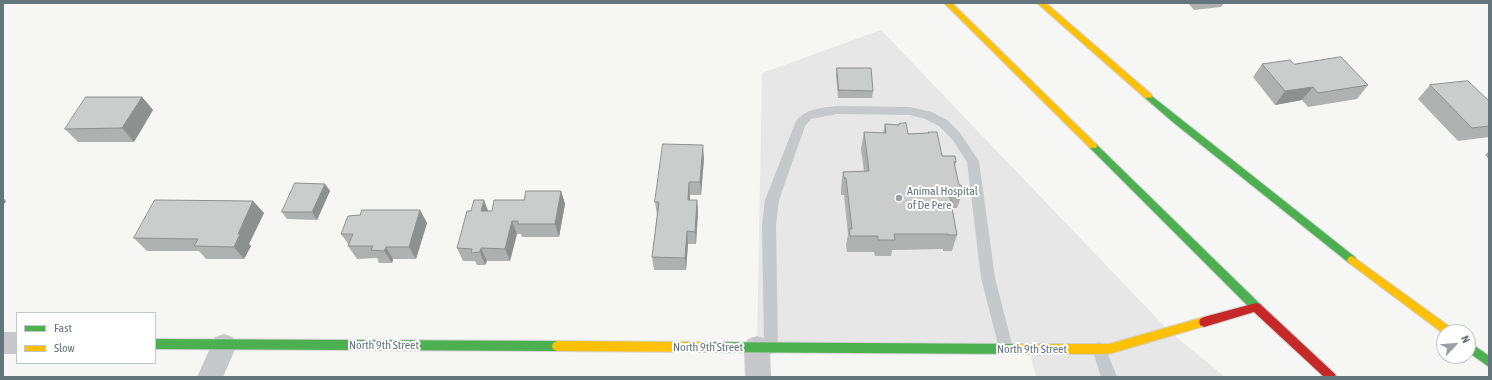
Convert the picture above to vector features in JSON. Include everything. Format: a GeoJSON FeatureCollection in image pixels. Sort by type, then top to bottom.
{"type":"FeatureCollection","features":[{"type":"Feature","properties":{"kind":"main road"},"geometry":{"type":"LineString","coordinates":[[948,3],[1256,307],[1331,377]]}},
{"type":"Feature","properties":{"kind":"main road"},"geometry":{"type":"LineString","coordinates":[[1041,3],[1177,121],[1352,260],[1438,324]]}},
{"type":"Feature","properties":{"kind":"main road","name":"North 9th Street"},"geometry":{"type":"LineString","coordinates":[[156,344],[1109,349],[1256,307]]}},
{"type":"Feature","properties":{"kind":"main road"},"geometry":{"type":"LineString","coordinates":[[1476,352],[1489,362]]}},
{"type":"Feature","properties":{"kind":"street"},"geometry":{"type":"LineString","coordinates":[[3,343],[16,343]]}},
{"type":"Feature","properties":{"kind":"street"},"geometry":{"type":"LineString","coordinates":[[210,377],[224,344]]}},
{"type":"Feature","properties":{"kind":"street"},"geometry":{"type":"LineString","coordinates":[[758,377],[764,347]]}},
{"type":"Feature","properties":{"kind":"lane"},"geometry":{"type":"LineString","coordinates":[[764,347],[769,225],[772,200],[800,124],[807,116],[820,112],[837,110],[910,111],[928,115],[943,123],[956,136],[973,161],[988,278],[1006,348]]}},
{"type":"Feature","properties":{"kind":"lane"},"geometry":{"type":"LineString","coordinates":[[1099,349],[1109,377]]}},
{"type":"Feature","properties":{"kind":"shaded area"},"geometry":{"type":"Polygon","coordinates":[[[881,30],[1170,332],[1225,377],[1036,377],[1029,349],[757,347],[762,73],[881,30]]]}},
{"type":"Feature","properties":{"kind":"building"},"geometry":{"type":"Polygon","coordinates":[[[1341,57],[1368,85],[1318,93],[1313,87],[1285,91],[1262,64],[1290,60],[1294,64],[1341,57]]]}},
{"type":"Feature","properties":{"kind":"building"},"geometry":{"type":"Polygon","coordinates":[[[837,68],[871,68],[873,91],[839,90],[837,68]]]}},
{"type":"Feature","properties":{"kind":"building"},"geometry":{"type":"Polygon","coordinates":[[[1468,81],[1489,101],[1489,126],[1472,128],[1430,85],[1468,81]]]}},
{"type":"Feature","properties":{"kind":"building"},"geometry":{"type":"Polygon","coordinates":[[[86,97],[142,97],[122,128],[65,129],[86,97]]]}},
{"type":"Feature","properties":{"kind":"building","name":"Animal Hospital of De Pere"},"geometry":{"type":"Polygon","coordinates":[[[906,123],[908,134],[937,132],[942,156],[955,156],[956,162],[954,162],[959,185],[961,185],[963,192],[949,192],[957,235],[894,234],[895,240],[878,240],[878,236],[850,236],[849,229],[852,229],[846,178],[844,178],[843,172],[869,171],[864,132],[886,133],[885,124],[899,125],[906,123]]]}},
{"type":"Feature","properties":{"kind":"building"},"geometry":{"type":"Polygon","coordinates":[[[663,144],[703,145],[700,182],[689,182],[688,200],[697,200],[695,232],[687,231],[685,258],[652,257],[659,202],[655,202],[663,144]]]}},
{"type":"Feature","properties":{"kind":"building"},"geometry":{"type":"Polygon","coordinates":[[[295,183],[325,184],[312,212],[282,212],[295,183]]]}},
{"type":"Feature","properties":{"kind":"building"},"geometry":{"type":"Polygon","coordinates":[[[526,191],[561,191],[555,224],[518,224],[518,221],[512,221],[505,249],[481,248],[480,252],[471,253],[472,249],[457,248],[467,211],[471,211],[474,200],[484,200],[481,211],[492,211],[494,200],[524,200],[526,191]]]}},
{"type":"Feature","properties":{"kind":"building"},"geometry":{"type":"Polygon","coordinates":[[[155,200],[253,201],[238,234],[240,234],[234,247],[194,246],[198,239],[134,238],[155,200]]]}},
{"type":"Feature","properties":{"kind":"building"},"geometry":{"type":"Polygon","coordinates":[[[362,210],[420,210],[409,247],[386,247],[384,251],[371,250],[373,246],[348,246],[353,234],[341,234],[348,216],[360,215],[362,210]]]}},
{"type":"Feature","properties":{"kind":"traffic: fast"},"geometry":{"type":"LineString","coordinates":[[1148,96],[1177,121],[1352,260]]}},
{"type":"Feature","properties":{"kind":"traffic: fast"},"geometry":{"type":"LineString","coordinates":[[1093,146],[1256,307]]}},
{"type":"Feature","properties":{"kind":"traffic: fast"},"geometry":{"type":"LineString","coordinates":[[156,344],[557,346]]}},
{"type":"Feature","properties":{"kind":"traffic: fast"},"geometry":{"type":"LineString","coordinates":[[699,347],[1017,349]]}},
{"type":"Feature","properties":{"kind":"traffic: fast"},"geometry":{"type":"LineString","coordinates":[[1476,352],[1489,362]]}},
{"type":"Feature","properties":{"kind":"traffic: slow"},"geometry":{"type":"LineString","coordinates":[[948,3],[1093,146]]}},
{"type":"Feature","properties":{"kind":"traffic: slow"},"geometry":{"type":"LineString","coordinates":[[1041,3],[1148,96]]}},
{"type":"Feature","properties":{"kind":"traffic: slow"},"geometry":{"type":"LineString","coordinates":[[1352,260],[1438,324]]}},
{"type":"Feature","properties":{"kind":"traffic: slow"},"geometry":{"type":"LineString","coordinates":[[1017,349],[1109,349],[1204,322]]}},
{"type":"Feature","properties":{"kind":"traffic: slow"},"geometry":{"type":"LineString","coordinates":[[557,346],[699,347]]}},
{"type":"Feature","properties":{"kind":"traffic: jam"},"geometry":{"type":"LineString","coordinates":[[1204,322],[1256,307],[1331,377]]}},
{"type":"Feature","properties":{"kind":"place","name":"Animal Hospital of De Pere"},"geometry":{"type":"Point","coordinates":[899,198]}}]}
